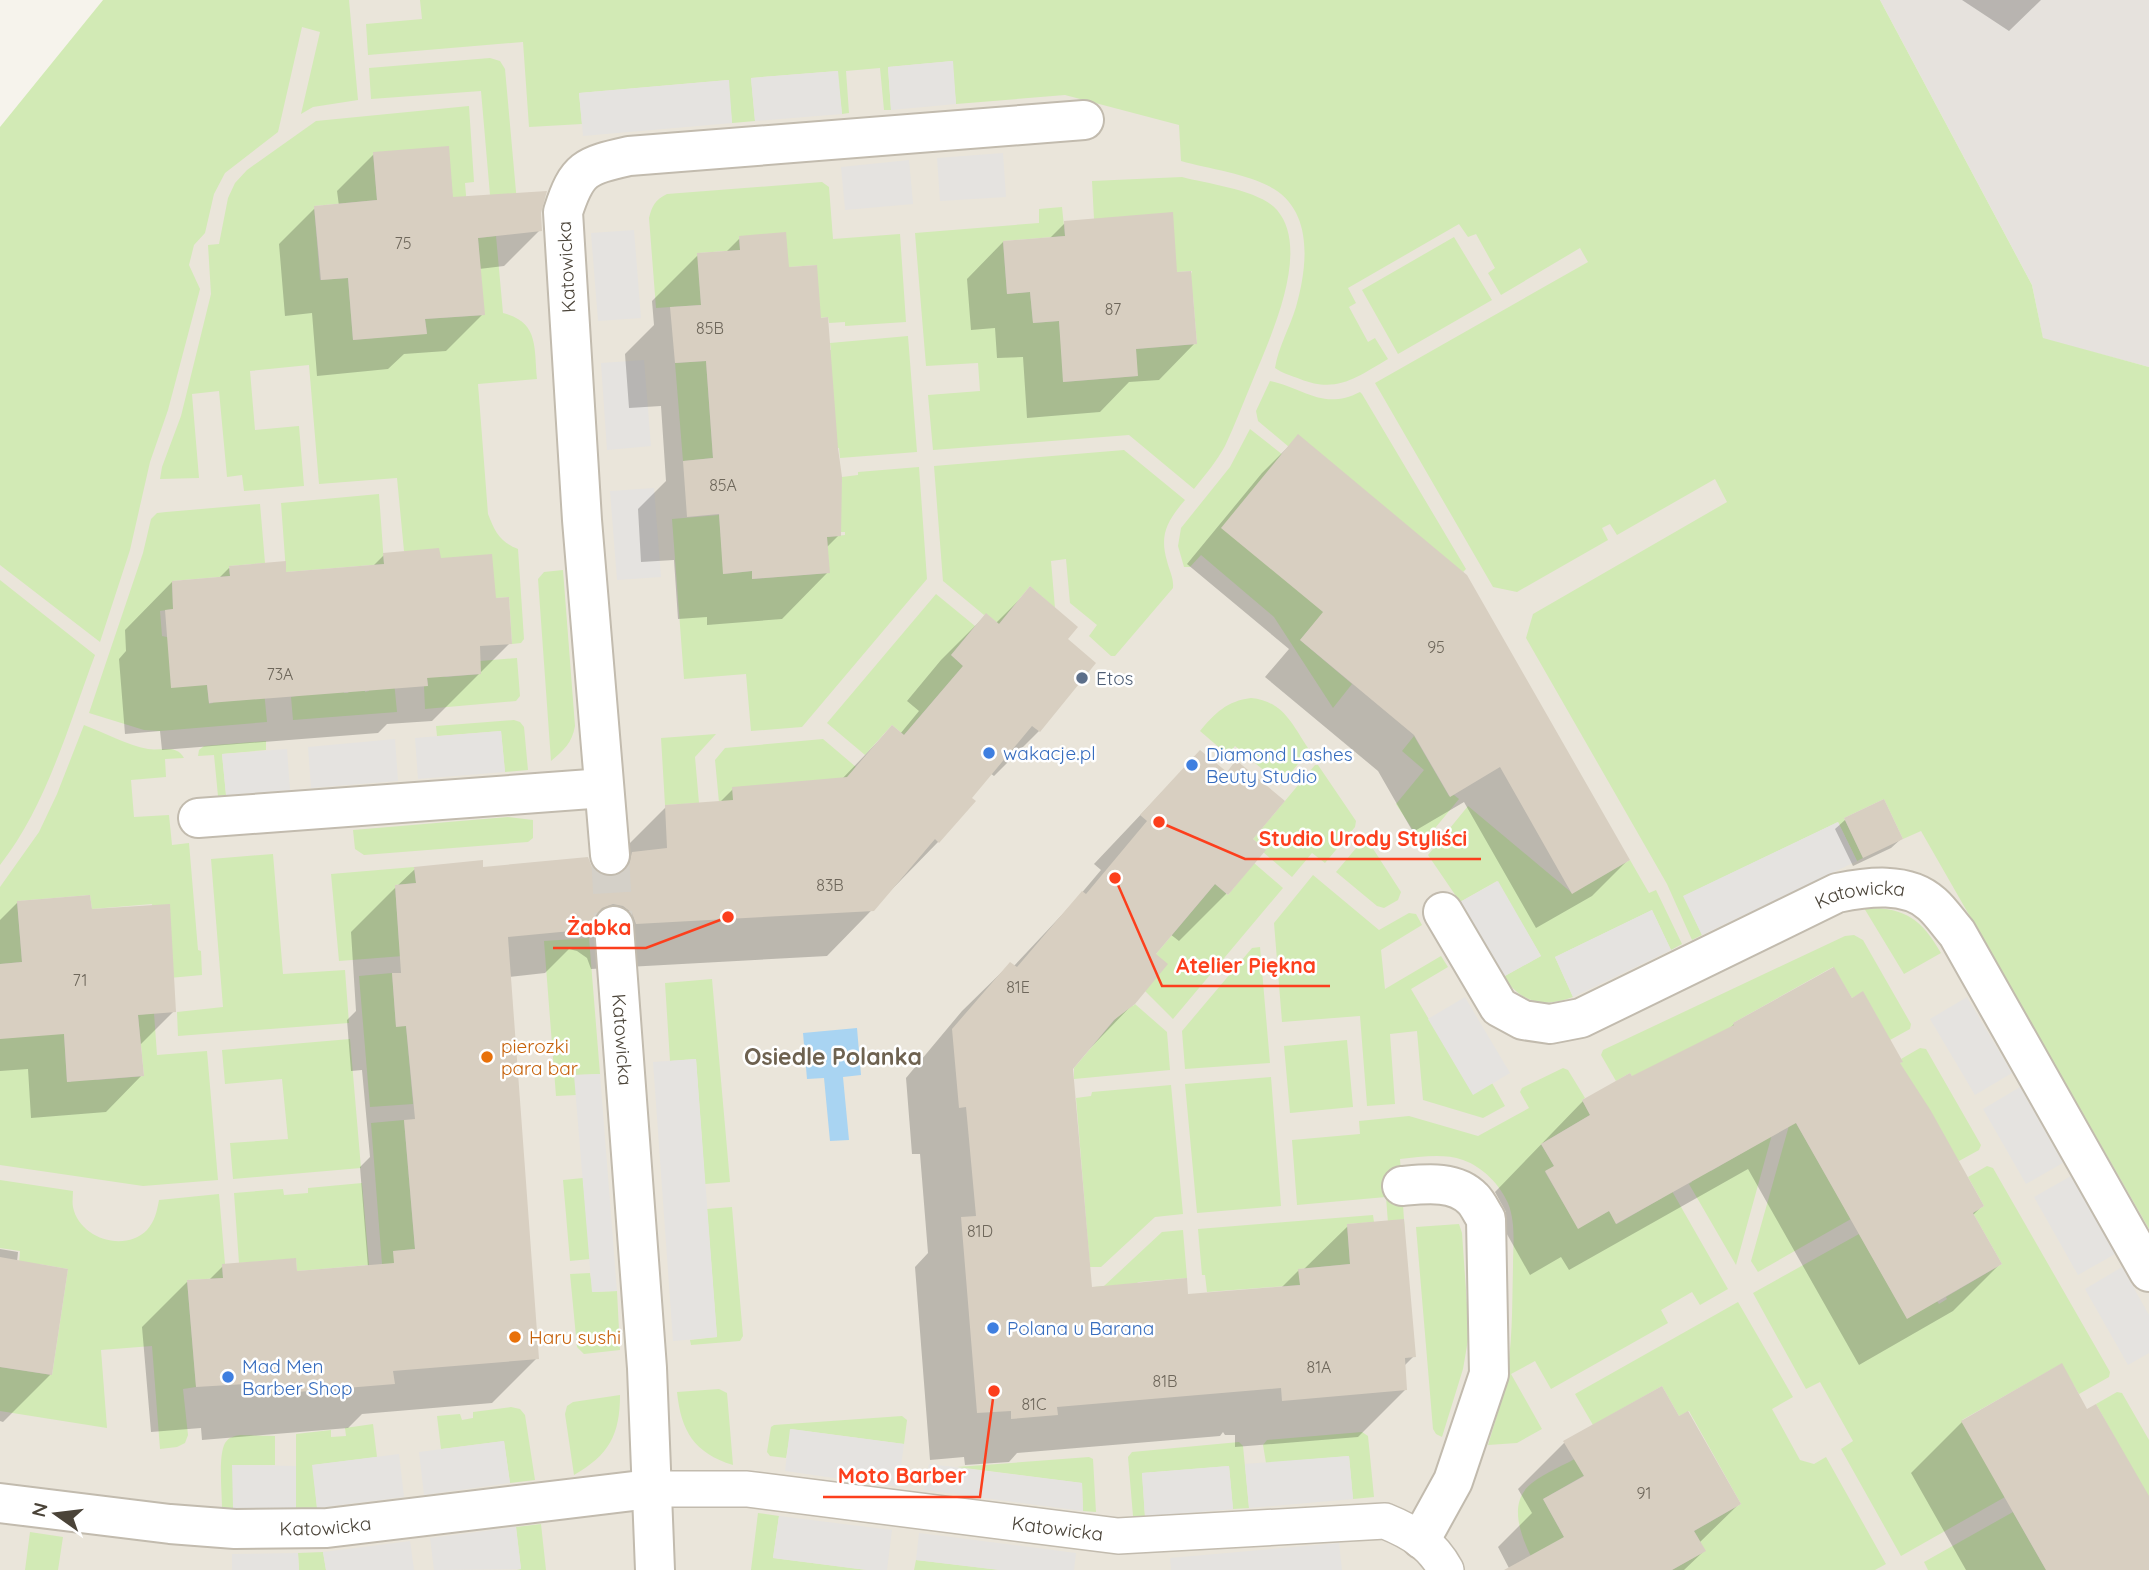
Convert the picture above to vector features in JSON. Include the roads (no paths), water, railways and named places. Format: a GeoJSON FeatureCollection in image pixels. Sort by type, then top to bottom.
{"type":"FeatureCollection","features":[{"type":"Feature","properties":{"kind":"street","name":"Katowicka"},"geometry":{"type":"LineString","coordinates":[[610,855],[582,520],[563,212],[570,190],[580,173],[598,163],[629,156],[1084,120]]}},
{"type":"Feature","properties":{"kind":"street"},"geometry":{"type":"LineString","coordinates":[[198,818],[604,789]]}},
{"type":"Feature","properties":{"kind":"street","name":"Katowicka"},"geometry":{"type":"LineString","coordinates":[[1443,912],[1499,1007],[1523,1020],[1550,1024],[1581,1018],[1837,892],[1868,886],[1903,889],[1931,902],[1956,933],[2149,1272]]}},
{"type":"Feature","properties":{"kind":"street","name":"Katowicka"},"geometry":{"type":"LineString","coordinates":[[614,926],[647,1368],[655,1570]]}},
{"type":"Feature","properties":{"kind":"street"},"geometry":{"type":"LineString","coordinates":[[1402,1186],[1431,1183],[1452,1187],[1473,1198],[1486,1219],[1489,1374],[1453,1481],[1422,1539]]}},
{"type":"Feature","properties":{"kind":"street","name":"Katowicka"},"geometry":{"type":"LineString","coordinates":[[0,1503],[170,1524],[235,1529],[327,1528],[650,1489]]}},
{"type":"Feature","properties":{"kind":"lane","name":"Katowicka"},"geometry":{"type":"LineString","coordinates":[[650,1489],[747,1489],[1118,1536],[1385,1521],[1422,1539],[1446,1570]]}},
{"type":"Feature","properties":{"kind":"water"},"geometry":{"type":"Polygon","coordinates":[[[857,1028],[861,1075],[843,1077],[849,1140],[830,1141],[824,1078],[807,1079],[803,1033],[857,1028]]]}},
{"type":"Feature","properties":{"kind":"tunnel"},"geometry":{"type":"LineString","coordinates":[[610,855],[614,926]]}},
{"type":"Feature","properties":{"kind":"place","name":"Etos"},"geometry":{"type":"Point","coordinates":[1082,678]}},
{"type":"Feature","properties":{"kind":"place","name":"wakacje.pl"},"geometry":{"type":"Point","coordinates":[989,753]}},
{"type":"Feature","properties":{"kind":"place","name":"Diamond Lashes Beuty Studio"},"geometry":{"type":"Point","coordinates":[1192,765]}},
{"type":"Feature","properties":{"kind":"place","name":"Studio Urody Styliści"},"geometry":{"type":"Point","coordinates":[1159,822]}},
{"type":"Feature","properties":{"kind":"place","name":"Atelier Piękna"},"geometry":{"type":"Point","coordinates":[1115,878]}},
{"type":"Feature","properties":{"kind":"place","name":"Żabka"},"geometry":{"type":"Point","coordinates":[728,917]}},
{"type":"Feature","properties":{"kind":"place","name":"pierozki para bar"},"geometry":{"type":"Point","coordinates":[487,1057]}},
{"type":"Feature","properties":{"kind":"place","name":"Polana u Barana"},"geometry":{"type":"Point","coordinates":[993,1328]}},
{"type":"Feature","properties":{"kind":"place","name":"Haru sushi"},"geometry":{"type":"Point","coordinates":[515,1337]}},
{"type":"Feature","properties":{"kind":"place","name":"Mad Men Barber Shop"},"geometry":{"type":"Point","coordinates":[228,1377]}},
{"type":"Feature","properties":{"kind":"place","name":"Moto Barber"},"geometry":{"type":"Point","coordinates":[994,1391]}},
{"type":"Feature","properties":{"kind":"district","name":"Osiedle Polanka"},"geometry":{"type":"Point","coordinates":[833,1057]}}]}
